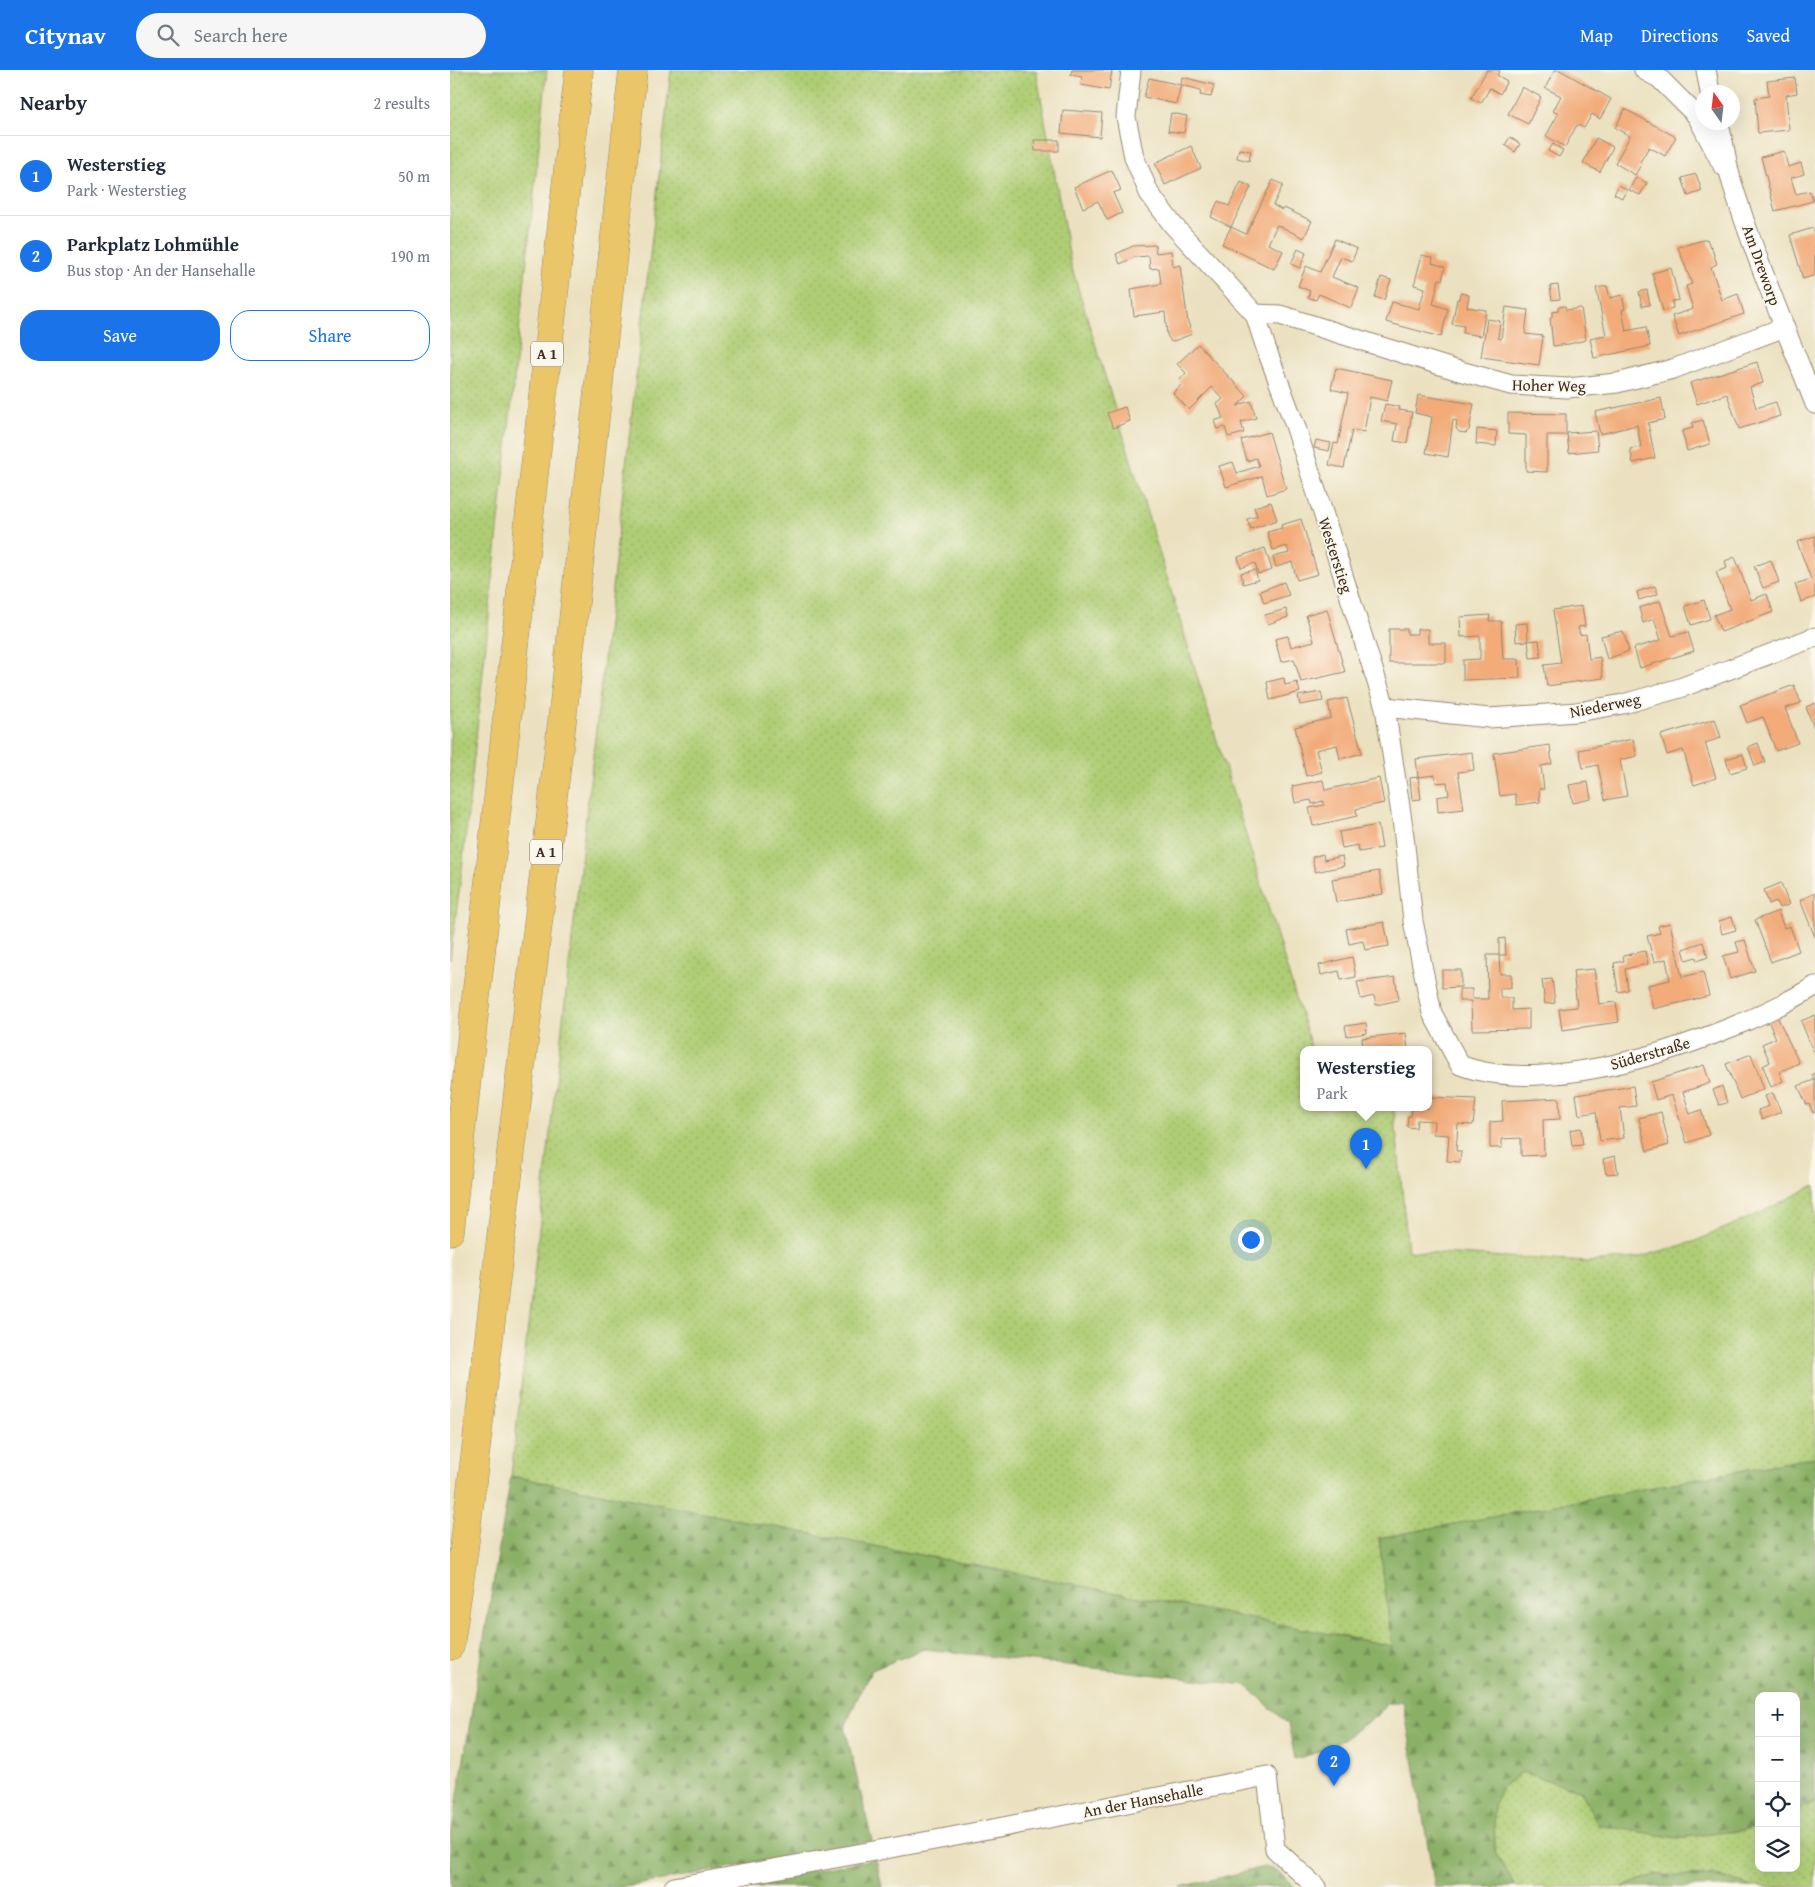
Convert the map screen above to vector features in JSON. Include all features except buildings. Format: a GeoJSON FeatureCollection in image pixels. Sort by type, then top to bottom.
{"type":"FeatureCollection","features":[{"type":"Feature","properties":{"kind":"highway","name":"A 1"},"geometry":{"type":"LineString","coordinates":[[450,1231],[579,70]]}},
{"type":"Feature","properties":{"kind":"highway","name":"A 1"},"geometry":{"type":"LineString","coordinates":[[450,1646],[464,1549],[560,741],[633,70]]}},
{"type":"Feature","properties":{"kind":"street","name":"Westerstieg"},"geometry":{"type":"LineString","coordinates":[[1131,70],[1126,117],[1134,157],[1149,193],[1173,225],[1255,314],[1296,428],[1385,707],[1403,827],[1413,921],[1432,1014],[1460,1065],[1473,1070]]}},
{"type":"Feature","properties":{"kind":"street"},"geometry":{"type":"LineString","coordinates":[[1706,70],[1709,85]]}},
{"type":"Feature","properties":{"kind":"street"},"geometry":{"type":"LineString","coordinates":[[1658,73],[1697,116],[1732,184]]}},
{"type":"Feature","properties":{"kind":"street","name":"Am Dreworp"},"geometry":{"type":"LineString","coordinates":[[1720,130],[1732,184],[1815,404]]}},
{"type":"Feature","properties":{"kind":"street","name":"Hoher Weg"},"geometry":{"type":"LineString","coordinates":[[1255,314],[1280,315],[1456,370],[1511,385],[1568,388],[1616,384],[1673,369],[1785,327]]}},
{"type":"Feature","properties":{"kind":"street","name":"Niederweg"},"geometry":{"type":"LineString","coordinates":[[1385,707],[1489,718],[1586,711],[1623,704],[1680,688],[1815,637]]}},
{"type":"Feature","properties":{"kind":"street","name":"Süderstraße"},"geometry":{"type":"LineString","coordinates":[[1473,1070],[1512,1075],[1568,1072],[1627,1062],[1719,1033],[1801,995],[1815,986]]}},
{"type":"Feature","properties":{"kind":"street","name":"An der Hansehalle"},"geometry":{"type":"LineString","coordinates":[[674,1887],[892,1848],[1267,1776],[1275,1849],[1316,1887]]}},
{"type":"Feature","properties":{"kind":"green space"},"geometry":{"type":"Polygon","coordinates":[[[450,70],[547,70],[462,869],[450,959],[450,70]]]}},
{"type":"Feature","properties":{"kind":"green space"},"geometry":{"type":"Polygon","coordinates":[[[671,70],[1036,70],[1071,265],[1311,1046],[1300,1046],[1300,1111],[1394,1111],[1408,1251],[1588,1262],[1636,1258],[1693,1242],[1760,1213],[1815,1185],[1815,1457],[1379,1538],[1392,1646],[511,1476],[671,70]]]}},
{"type":"Feature","properties":{"kind":"green space"},"geometry":{"type":"Polygon","coordinates":[[[1815,1457],[1815,1801],[1800,1810],[1800,1692],[1755,1692],[1755,1826],[1744,1830],[1677,1838],[1598,1825],[1581,1791],[1522,1772],[1501,1788],[1494,1805],[1495,1852],[1516,1887],[1435,1887],[1403,1701],[1386,1704],[1379,1714],[1329,1749],[1295,1759],[1288,1724],[1246,1685],[924,1649],[872,1670],[845,1727],[872,1841],[625,1887],[450,1887],[450,1842],[511,1476],[1392,1646],[1379,1538],[1815,1457]]]}},
{"type":"Feature","properties":{"kind":"green space"},"geometry":{"type":"Polygon","coordinates":[[[1522,1772],[1581,1791],[1650,1832],[1677,1838],[1744,1830],[1755,1826],[1755,1872],[1800,1872],[1800,1810],[1815,1801],[1815,1887],[1751,1887],[1720,1876],[1654,1875],[1623,1887],[1516,1887],[1495,1852],[1494,1805],[1501,1788],[1522,1772]]]}},
{"type":"Feature","properties":{"kind":"green space"},"geometry":{"type":"Polygon","coordinates":[[[876,1859],[882,1887],[716,1887],[876,1859]]]}},
{"type":"Feature","properties":{"kind":"green space"},"geometry":{"type":"Polygon","coordinates":[[[1264,1867],[1277,1870],[1295,1887],[1181,1887],[1264,1867]]]}},
{"type":"Feature","properties":{"kind":"green space"},"geometry":{"type":"Polygon","coordinates":[[[1654,1875],[1720,1876],[1751,1887],[1623,1887],[1654,1875]]]}},
{"type":"Feature","properties":{"kind":"place","name":"Westerstieg"},"geometry":{"type":"Point","coordinates":[1366,1169]}},
{"type":"Feature","properties":{"kind":"place","name":"Parkplatz Lohmühle"},"geometry":{"type":"Point","coordinates":[1334,1786]}}]}
